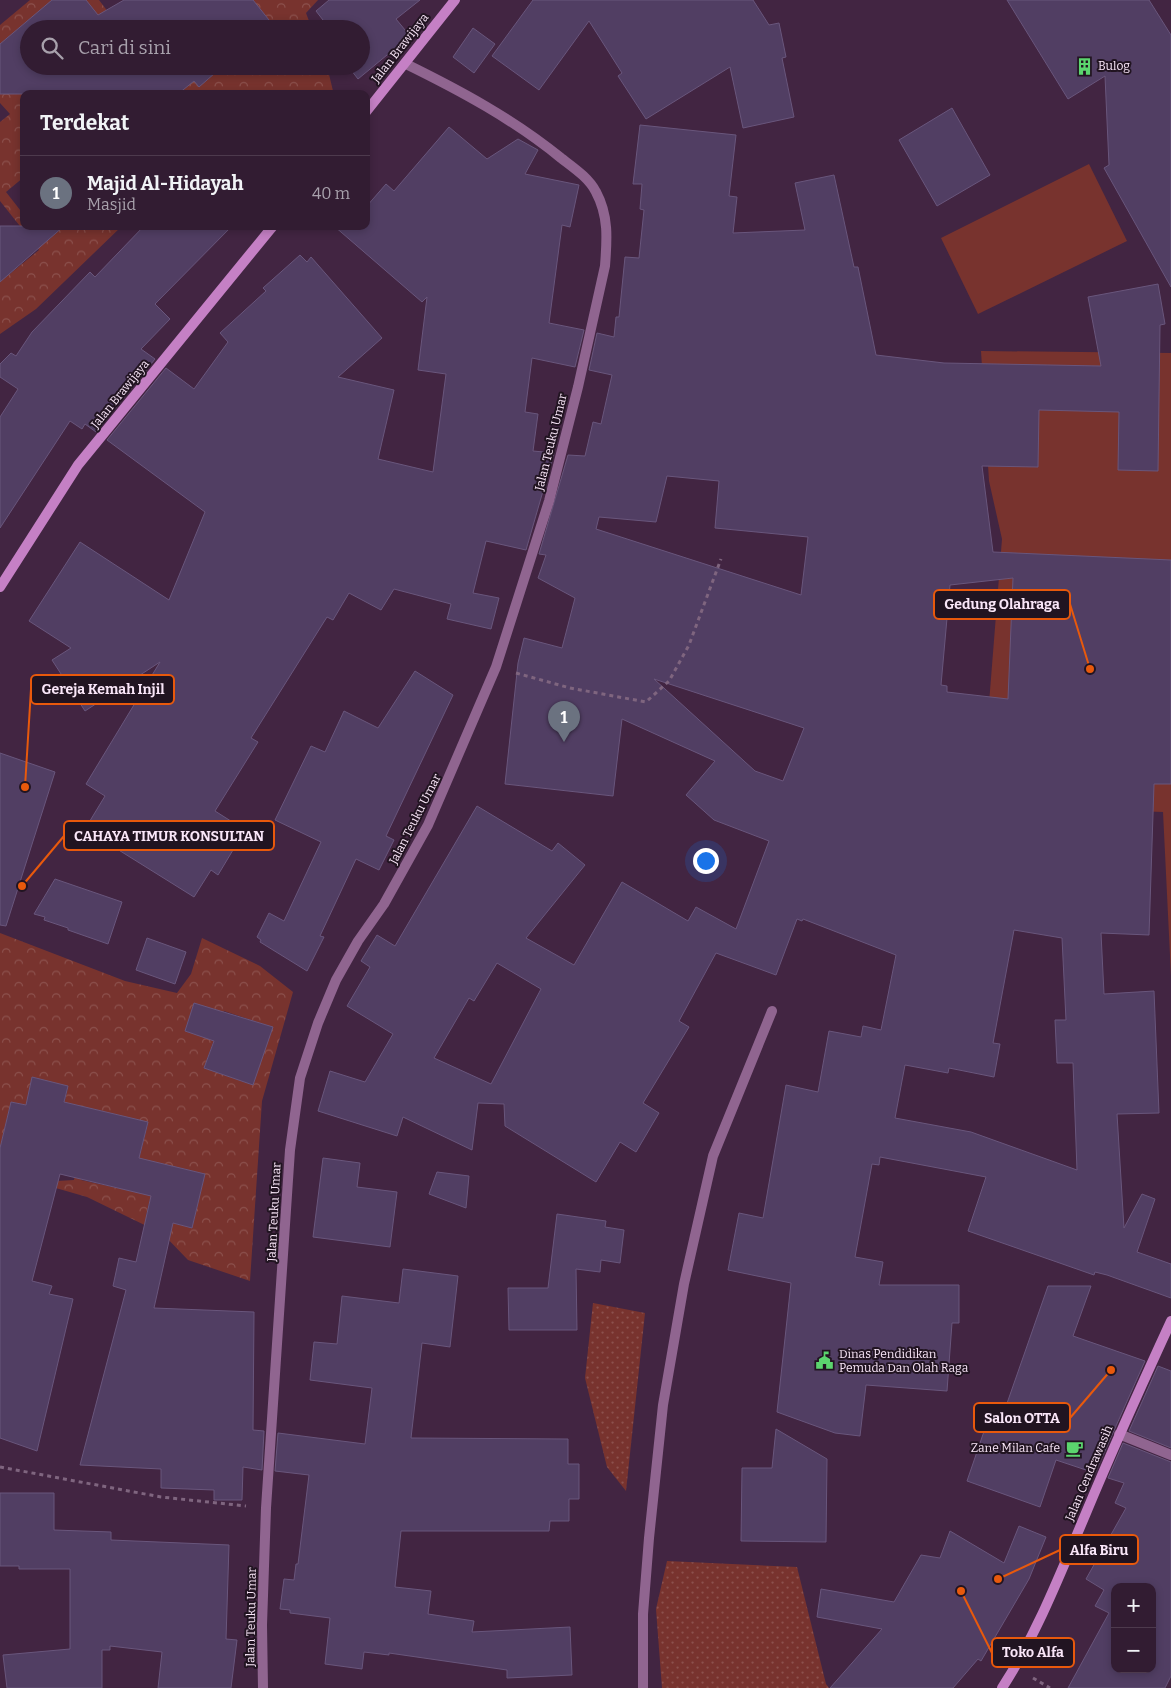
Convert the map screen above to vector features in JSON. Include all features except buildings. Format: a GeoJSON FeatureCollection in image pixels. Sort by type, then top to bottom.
{"type":"FeatureCollection","features":[{"type":"Feature","properties":{"kind":"main road","name":"Jalan Brawijaya"},"geometry":{"type":"LineString","coordinates":[[370,107],[455,0]]}},
{"type":"Feature","properties":{"kind":"main road","name":"Jalan Brawijaya"},"geometry":{"type":"LineString","coordinates":[[0,587],[78,465],[270,230]]}},
{"type":"Feature","properties":{"kind":"main road","name":"Jalan Cendrawasih"},"geometry":{"type":"LineString","coordinates":[[1002,1688],[1015,1668],[1056,1584],[1119,1434],[1171,1321]]}},
{"type":"Feature","properties":{"kind":"street","name":"Jalan Teuku Umar"},"geometry":{"type":"LineString","coordinates":[[263,1688],[262,1625],[266,1508],[290,1150],[300,1078],[318,1023],[336,980],[358,941],[384,904],[428,824],[496,667],[536,548],[578,387],[605,266],[606,216],[596,191],[584,176],[511,120],[467,94],[406,64]]}},
{"type":"Feature","properties":{"kind":"street"},"geometry":{"type":"LineString","coordinates":[[643,1688],[643,1614],[649,1538],[663,1405],[684,1284],[714,1156],[772,1011]]}},
{"type":"Feature","properties":{"kind":"street"},"geometry":{"type":"LineString","coordinates":[[1119,1434],[1171,1456]]}},
{"type":"Feature","properties":{"kind":"path"},"geometry":{"type":"LineString","coordinates":[[496,667],[570,688],[646,702],[669,681],[689,644],[721,559]]}},
{"type":"Feature","properties":{"kind":"path"},"geometry":{"type":"LineString","coordinates":[[0,1467],[161,1497],[266,1508]]}},
{"type":"Feature","properties":{"kind":"green space"},"geometry":{"type":"Polygon","coordinates":[[[30,0],[99,0],[114,20],[20,20],[20,75],[25,75],[24,90],[20,90],[20,180],[6,192],[20,210],[20,226],[0,201],[0,122],[10,114],[0,103],[0,25],[30,0]]]}},
{"type":"Feature","properties":{"kind":"green space"},"geometry":{"type":"Polygon","coordinates":[[[253,0],[318,0],[306,13],[309,20],[269,20],[253,0]]]}},
{"type":"Feature","properties":{"kind":"green space"},"geometry":{"type":"Polygon","coordinates":[[[181,75],[190,75],[199,86],[212,75],[329,75],[333,90],[179,90],[181,75]]]}},
{"type":"Feature","properties":{"kind":"green space"},"geometry":{"type":"Polygon","coordinates":[[[1089,164],[1127,241],[978,314],[941,238],[1089,164]]]}},
{"type":"Feature","properties":{"kind":"green space"},"geometry":{"type":"Polygon","coordinates":[[[23,230],[30,230],[46,242],[60,230],[118,230],[36,309],[0,334],[0,270],[6,277],[39,250],[23,230]]]}},
{"type":"Feature","properties":{"kind":"green space"},"geometry":{"type":"Polygon","coordinates":[[[981,351],[1171,353],[1171,976],[1163,812],[994,806],[988,716],[1002,539],[989,481],[981,351]]]}},
{"type":"Feature","properties":{"kind":"green space"},"geometry":{"type":"Polygon","coordinates":[[[0,933],[125,981],[177,993],[191,974],[202,938],[260,966],[293,992],[262,1101],[250,1281],[188,1260],[163,1234],[87,1197],[28,1180],[62,1114],[68,1087],[32,1077],[26,1105],[11,1102],[0,1148],[0,933]],[[194,1003],[185,1031],[207,1038],[216,1011],[194,1003]],[[224,1011],[204,1068],[253,1085],[272,1027],[224,1011]],[[98,1110],[81,1180],[131,1191],[148,1123],[98,1110]],[[86,1111],[52,1171],[57,1181],[74,1180],[86,1111]],[[159,1163],[146,1216],[192,1228],[205,1174],[159,1163]]]}},
{"type":"Feature","properties":{"kind":"green space"},"geometry":{"type":"Polygon","coordinates":[[[593,1303],[645,1313],[626,1491],[607,1467],[585,1378],[593,1303]]]}},
{"type":"Feature","properties":{"kind":"green space"},"geometry":{"type":"Polygon","coordinates":[[[667,1561],[797,1567],[826,1684],[829,1688],[662,1688],[656,1609],[667,1561]]]}},
{"type":"Feature","properties":{"kind":"place","name":"Bulog"},"geometry":{"type":"Point","coordinates":[1084,66]}},
{"type":"Feature","properties":{"kind":"place","name":"Gedung Olahraga"},"geometry":{"type":"Point","coordinates":[1090,669]}},
{"type":"Feature","properties":{"kind":"place","name":"Majid Al-Hidayah"},"geometry":{"type":"Point","coordinates":[564,742]}},
{"type":"Feature","properties":{"kind":"place","name":"Gereja Kemah Injil"},"geometry":{"type":"Point","coordinates":[25,787]}},
{"type":"Feature","properties":{"kind":"place","name":"CAHAYA TIMUR KONSULTAN"},"geometry":{"type":"Point","coordinates":[22,886]}},
{"type":"Feature","properties":{"kind":"place","name":"Dinas Pendidikan Pemuda Dan Olah Raga"},"geometry":{"type":"Point","coordinates":[825,1361]}},
{"type":"Feature","properties":{"kind":"place","name":"Salon OTTA"},"geometry":{"type":"Point","coordinates":[1111,1370]}},
{"type":"Feature","properties":{"kind":"place","name":"Zane Milan Cafe"},"geometry":{"type":"Point","coordinates":[1074,1448]}},
{"type":"Feature","properties":{"kind":"place","name":"Alfa Biru"},"geometry":{"type":"Point","coordinates":[998,1579]}},
{"type":"Feature","properties":{"kind":"place","name":"Toko Alfa"},"geometry":{"type":"Point","coordinates":[961,1591]}}]}
